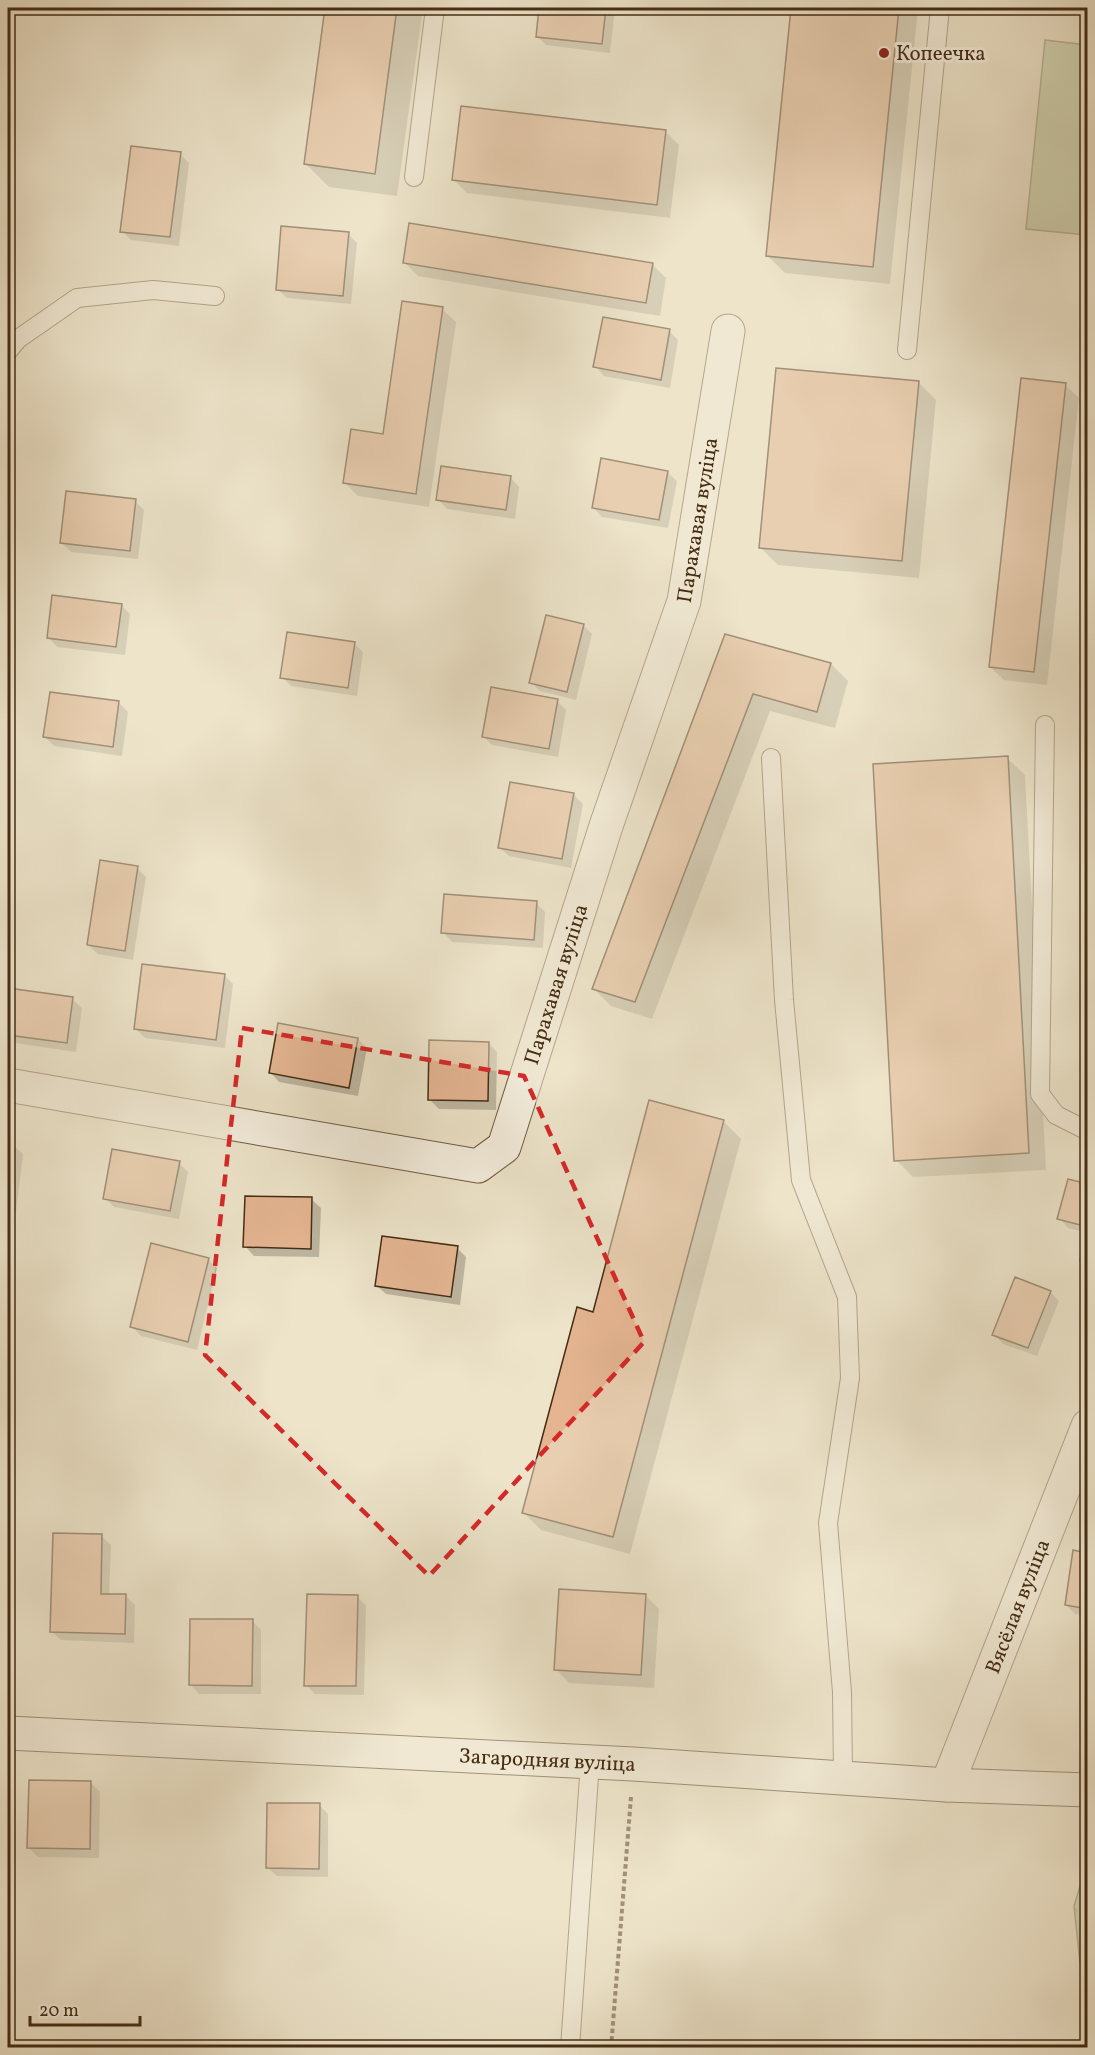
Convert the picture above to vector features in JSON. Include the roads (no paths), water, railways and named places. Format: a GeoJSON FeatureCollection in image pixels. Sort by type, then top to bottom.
{"type":"FeatureCollection","features":[{"type":"Feature","properties":{"kind":"street","name":"Парахавая вуліца"},"geometry":{"type":"LineString","coordinates":[[8,1085],[478,1166],[504,1147],[606,826],[684,601],[728,331]]}},
{"type":"Feature","properties":{"kind":"street","name":"Вясёлая вуліца"},"geometry":{"type":"LineString","coordinates":[[946,1785],[1088,1426]]}},
{"type":"Feature","properties":{"kind":"street","name":"Загародняя вуліца"},"geometry":{"type":"LineString","coordinates":[[8,1733],[633,1764],[843,1776],[946,1785],[1088,1790]]}},
{"type":"Feature","properties":{"kind":"lane"},"geometry":{"type":"LineString","coordinates":[[414,177],[435,8]]}},
{"type":"Feature","properties":{"kind":"lane"},"geometry":{"type":"LineString","coordinates":[[907,350],[940,8]]}},
{"type":"Feature","properties":{"kind":"lane"},"geometry":{"type":"LineString","coordinates":[[8,351],[18,339],[76,298],[153,290],[215,296]]}},
{"type":"Feature","properties":{"kind":"lane"},"geometry":{"type":"LineString","coordinates":[[1046,725],[1040,1094],[1056,1115],[1088,1131]]}},
{"type":"Feature","properties":{"kind":"lane"},"geometry":{"type":"LineString","coordinates":[[771,758],[784,1000],[801,1180],[847,1297],[850,1378],[828,1522],[842,1692],[843,1776]]}},
{"type":"Feature","properties":{"kind":"lane"},"geometry":{"type":"LineString","coordinates":[[570,2048],[590,1762]]}},
{"type":"Feature","properties":{"kind":"place","name":"Копеечка"},"geometry":{"type":"Point","coordinates":[884,53]}}]}
